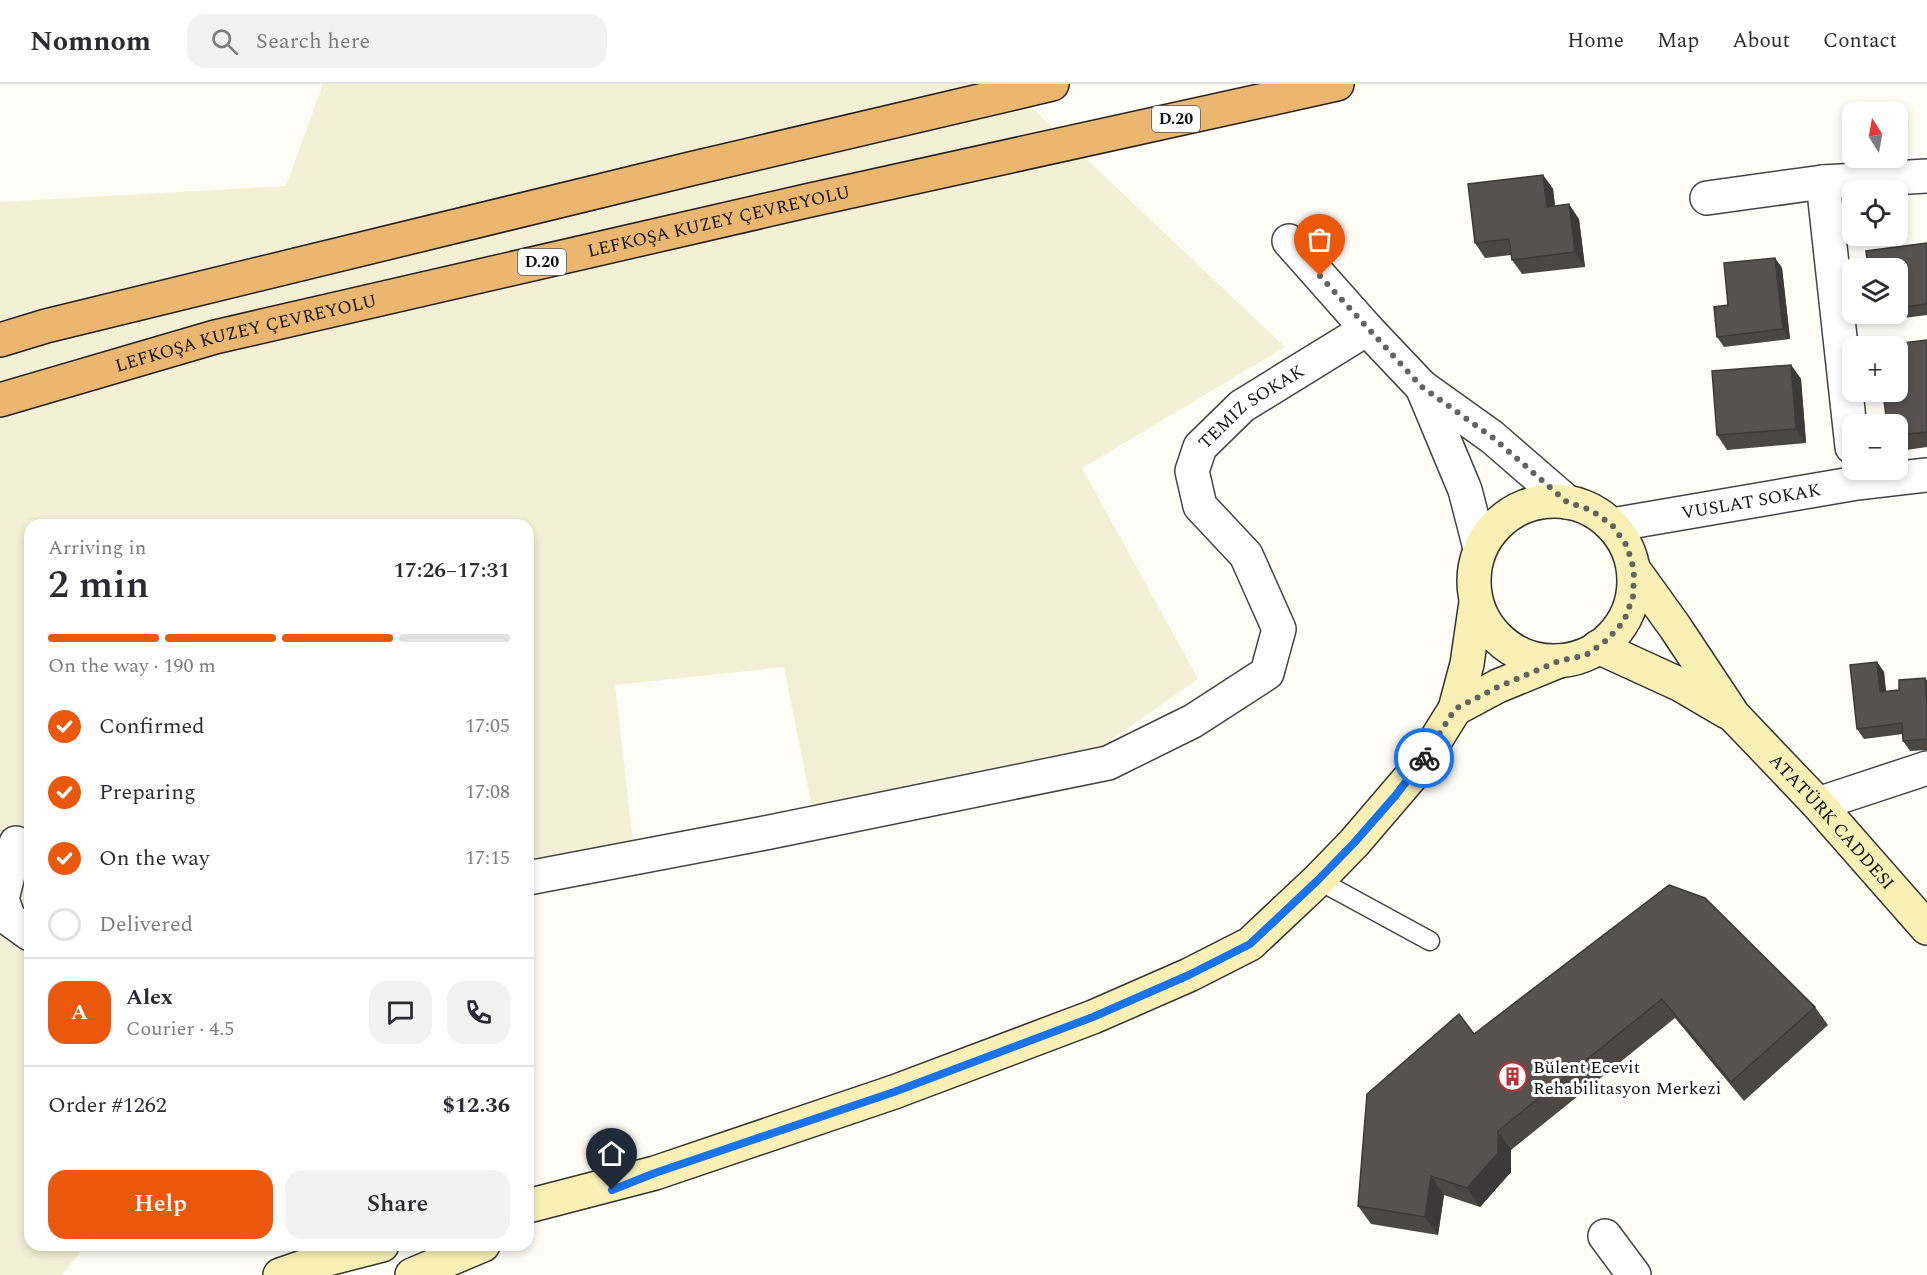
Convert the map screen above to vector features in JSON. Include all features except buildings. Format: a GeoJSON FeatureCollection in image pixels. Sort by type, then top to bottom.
{"type":"FeatureCollection","features":[{"type":"Feature","properties":{"kind":"highway"},"geometry":{"type":"LineString","coordinates":[[0,340],[46,326],[633,183],[1052,84]]}},
{"type":"Feature","properties":{"kind":"highway","name":"LEFKOŞA KUZEY ÇEVREYOLU"},"geometry":{"type":"LineString","coordinates":[[0,400],[215,338],[795,204],[1337,84]]}},
{"type":"Feature","properties":{"kind":"main road"},"geometry":{"type":"LineString","coordinates":[[534,1223],[655,1173],[894,1092],[1093,1017],[1189,975],[1250,944],[1318,880],[1402,788],[1419,767],[1455,709],[1467,664],[1476,602],[1473,574],[1480,548],[1495,525],[1516,510],[1541,502],[1567,502],[1591,510],[1612,525],[1627,546],[1634,570],[1633,597],[1624,621],[1607,640],[1586,655],[1559,661],[1498,687],[1455,709]]}},
{"type":"Feature","properties":{"kind":"main road","name":"ATATÜRK CADDESI"},"geometry":{"type":"LineString","coordinates":[[1634,570],[1734,716],[1818,804],[1927,928]]}},
{"type":"Feature","properties":{"kind":"main road"},"geometry":{"type":"LineString","coordinates":[[1476,602],[1487,627],[1507,646],[1532,658],[1559,661]]}},
{"type":"Feature","properties":{"kind":"main road","name":"ATATÜRK CADDESI"},"geometry":{"type":"LineString","coordinates":[[1598,647],[1681,685],[1734,716]]}},
{"type":"Feature","properties":{"kind":"main road"},"geometry":{"type":"LineString","coordinates":[[534,1204],[655,1173]]}},
{"type":"Feature","properties":{"kind":"main road"},"geometry":{"type":"LineString","coordinates":[[280,1275],[359,1251]]}},
{"type":"Feature","properties":{"kind":"main road"},"geometry":{"type":"LineString","coordinates":[[412,1275],[469,1251]]}},
{"type":"Feature","properties":{"kind":"street"},"geometry":{"type":"LineString","coordinates":[[1707,198],[1823,182],[1927,176]]}},
{"type":"Feature","properties":{"kind":"street"},"geometry":{"type":"LineString","coordinates":[[1823,182],[1848,414]]}},
{"type":"Feature","properties":{"kind":"street"},"geometry":{"type":"LineString","coordinates":[[1289,241],[1422,387],[1492,437],[1567,502]]}},
{"type":"Feature","properties":{"kind":"street","name":"TEMIZ SOKAK"},"geometry":{"type":"LineString","coordinates":[[534,877],[765,833],[1108,763],[1193,721],[1267,673],[1279,629],[1245,555],[1200,506],[1192,471],[1200,447],[1242,406],[1367,329]]}},
{"type":"Feature","properties":{"kind":"street"},"geometry":{"type":"LineString","coordinates":[[1422,387],[1465,490],[1480,548]]}},
{"type":"Feature","properties":{"kind":"street","name":"VUSLAT SOKAK"},"geometry":{"type":"LineString","coordinates":[[1908,475],[1927,475]]}},
{"type":"Feature","properties":{"kind":"street","name":"VUSLAT SOKAK"},"geometry":{"type":"LineString","coordinates":[[1612,525],[1842,479]]}},
{"type":"Feature","properties":{"kind":"street"},"geometry":{"type":"LineString","coordinates":[[1818,804],[1927,768]]}},
{"type":"Feature","properties":{"kind":"street"},"geometry":{"type":"LineString","coordinates":[[16,843],[2,899],[9,919],[24,930]]}},
{"type":"Feature","properties":{"kind":"street"},"geometry":{"type":"LineString","coordinates":[[1605,1236],[1634,1275]]}},
{"type":"Feature","properties":{"kind":"lane"},"geometry":{"type":"LineString","coordinates":[[1318,880],[1430,940]]}},
{"type":"Feature","properties":{"kind":"shaded area"},"geometry":{"type":"Polygon","coordinates":[[[323,84],[1007,84],[1285,347],[1082,468],[1198,679],[1098,749],[814,817],[784,667],[615,685],[633,842],[534,858],[534,519],[24,519],[24,1251],[81,1251],[62,1275],[0,1275],[0,202],[286,186],[323,84]]]}},
{"type":"Feature","properties":{"kind":"way so far"},"geometry":{"type":"LineString","coordinates":[[1320,276],[1422,387],[1492,437],[1567,502],[1591,510],[1612,525],[1627,546],[1634,570],[1633,597],[1624,621],[1607,640],[1586,655],[1559,661],[1498,687],[1455,709],[1424,758]]}},
{"type":"Feature","properties":{"kind":"place","name":"Bülent Ecevit Rehabilitasyon Merkezi"},"geometry":{"type":"Point","coordinates":[1512,1077]}},
{"type":"Feature","properties":{"kind":"route"},"geometry":{"type":"LineString","coordinates":[[612,1190],[655,1173],[894,1092],[1093,1017],[1189,975],[1250,944],[1354,843],[1396,795],[1424,758]]}}]}
